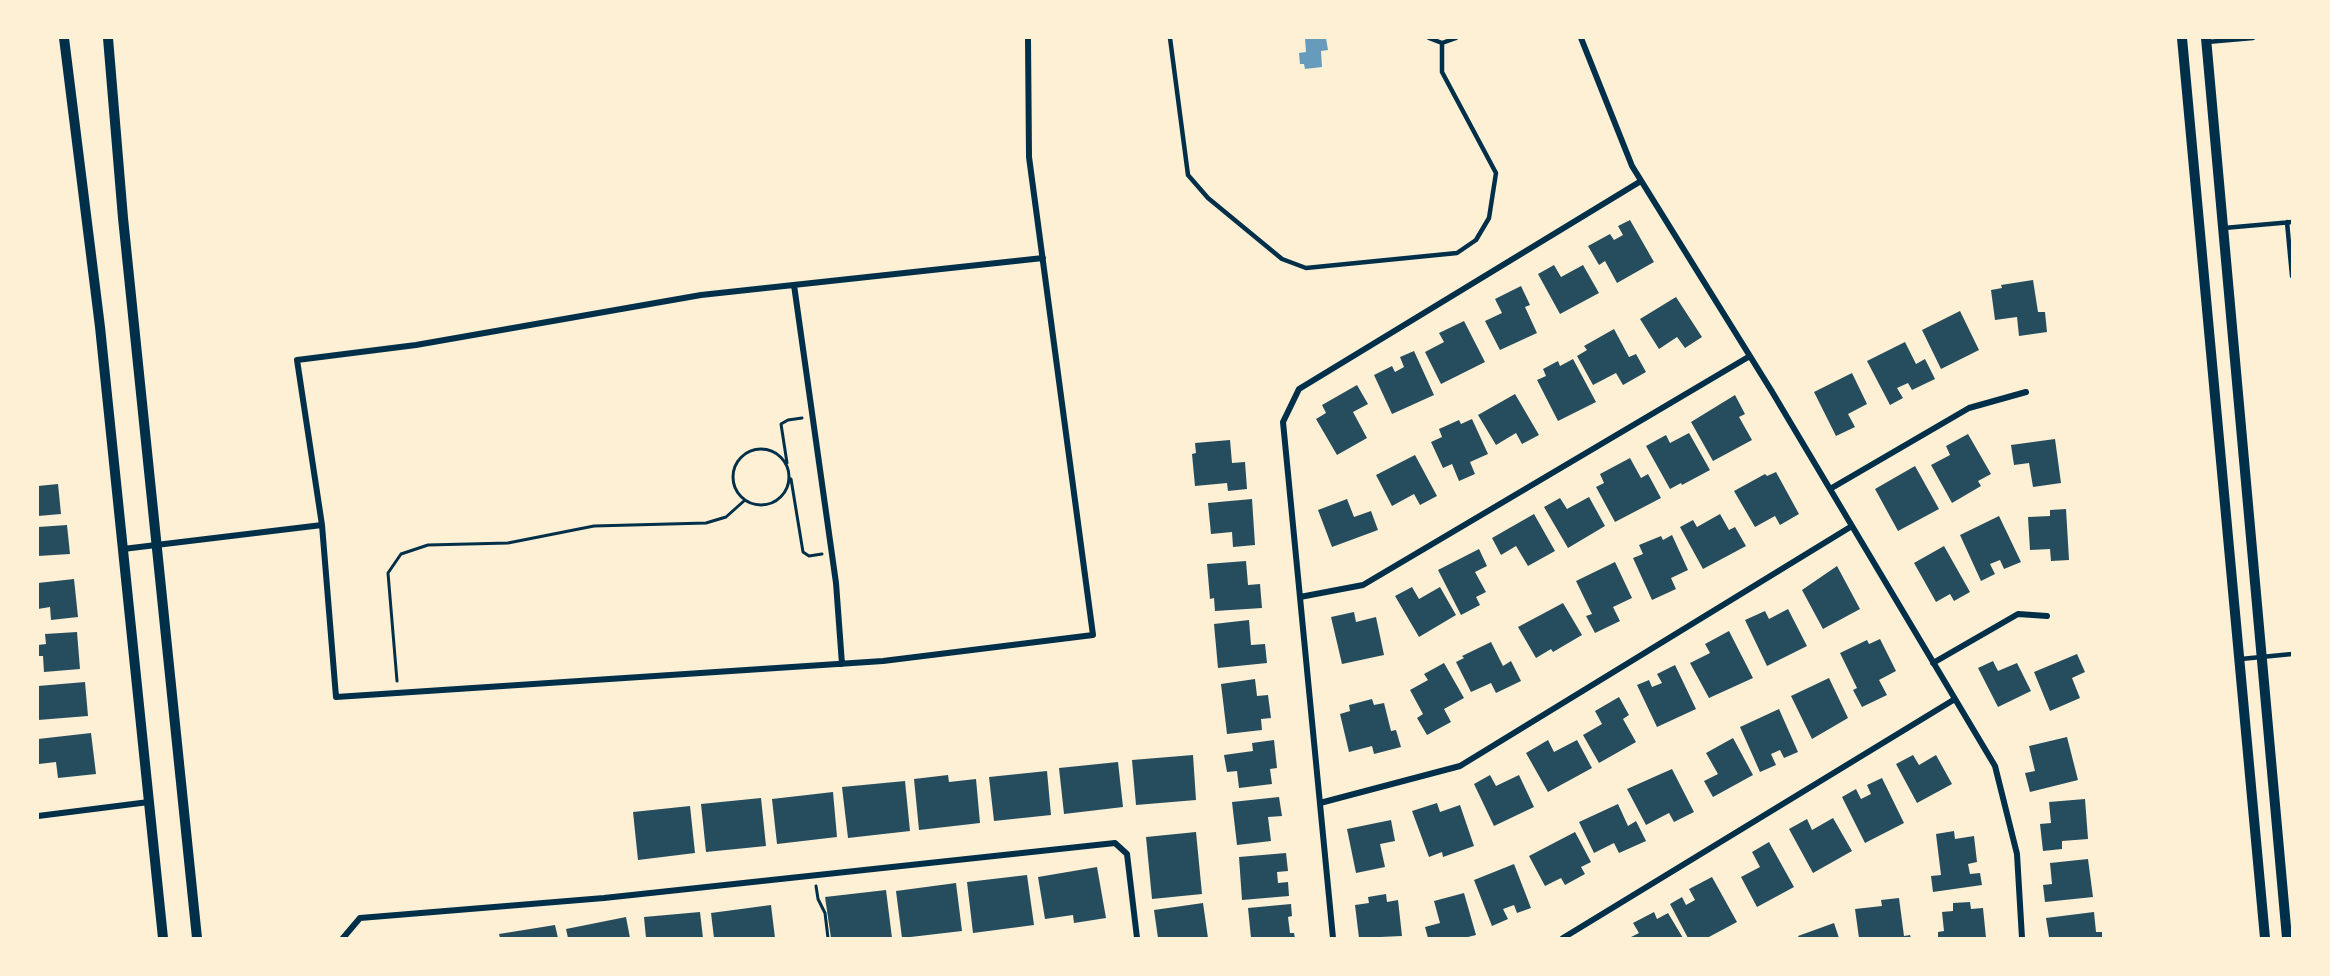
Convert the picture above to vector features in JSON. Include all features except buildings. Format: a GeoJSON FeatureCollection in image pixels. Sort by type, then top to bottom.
{"type":"FeatureCollection","features":[{"type":"Feature","properties":{"kind":"street"},"geometry":{"type":"LineString","coordinates":[[64,38],[100,327],[163,939]]}},
{"type":"Feature","properties":{"kind":"street"},"geometry":{"type":"LineString","coordinates":[[108,38],[123,218],[197,939]]}},
{"type":"Feature","properties":{"kind":"street"},"geometry":{"type":"LineString","coordinates":[[1028,38],[1029,158],[1043,258],[1093,635],[842,664],[336,697],[321,525],[297,360],[416,345],[642,304],[1043,258]]}},
{"type":"Feature","properties":{"kind":"street"},"geometry":{"type":"LineString","coordinates":[[1581,38],[1632,166],[1750,356],[1995,766],[2017,854],[2022,939]]}},
{"type":"Feature","properties":{"kind":"street"},"geometry":{"type":"LineString","coordinates":[[2182,38],[2265,939]]}},
{"type":"Feature","properties":{"kind":"street"},"geometry":{"type":"LineString","coordinates":[[2207,40],[2289,938]]}},
{"type":"Feature","properties":{"kind":"street"},"geometry":{"type":"LineString","coordinates":[[1333,939],[1283,422],[1299,389],[1641,181]]}},
{"type":"Feature","properties":{"kind":"street"},"geometry":{"type":"LineString","coordinates":[[794,285],[836,583],[842,664]]}},
{"type":"Feature","properties":{"kind":"street"},"geometry":{"type":"LineString","coordinates":[[1300,597],[1364,585],[1750,356]]}},
{"type":"Feature","properties":{"kind":"street"},"geometry":{"type":"LineString","coordinates":[[1830,489],[1969,408],[2026,392]]}},
{"type":"Feature","properties":{"kind":"street"},"geometry":{"type":"LineString","coordinates":[[123,549],[321,525]]}},
{"type":"Feature","properties":{"kind":"street"},"geometry":{"type":"LineString","coordinates":[[1320,803],[1460,766],[1852,526]]}},
{"type":"Feature","properties":{"kind":"street"},"geometry":{"type":"LineString","coordinates":[[1933,663],[2018,614],[2047,616]]}},
{"type":"Feature","properties":{"kind":"street"},"geometry":{"type":"LineString","coordinates":[[1563,939],[1955,699]]}},
{"type":"Feature","properties":{"kind":"street"},"geometry":{"type":"LineString","coordinates":[[38,816],[149,802]]}},
{"type":"Feature","properties":{"kind":"street"},"geometry":{"type":"LineString","coordinates":[[343,939],[360,918],[604,898],[1115,843],[1127,854],[1137,939]]}},
{"type":"Feature","properties":{"kind":"lane"},"geometry":{"type":"LineString","coordinates":[[1170,38],[1188,175],[1208,198],[1282,259],[1306,268],[1456,253],[1476,240],[1490,218],[1496,173],[1442,72],[1442,43]]}},
{"type":"Feature","properties":{"kind":"lane"},"geometry":{"type":"LineString","coordinates":[[1429,38],[1442,43],[1456,38]]}},
{"type":"Feature","properties":{"kind":"lane"},"geometry":{"type":"LineString","coordinates":[[2207,40],[2253,38]]}},
{"type":"Feature","properties":{"kind":"lane"},"geometry":{"type":"LineString","coordinates":[[2224,228],[2290,222],[2292,276]]}},
{"type":"Feature","properties":{"kind":"lane"},"geometry":{"type":"LineString","coordinates":[[2241,659],[2292,654]]}},
{"type":"Feature","properties":{"kind":"path"},"geometry":{"type":"LineString","coordinates":[[797,418],[781,424],[787,465],[803,552],[809,556],[819,554]]}},
{"type":"Feature","properties":{"kind":"path"},"geometry":{"type":"LineString","coordinates":[[787,465],[775,452],[767,449],[749,452],[741,457],[733,475],[734,484],[745,500],[754,504],[772,503],[786,491],[789,474]]}},
{"type":"Feature","properties":{"kind":"path"},"geometry":{"type":"LineString","coordinates":[[396,668],[388,573],[401,554],[428,545],[508,543],[594,526],[716,521],[736,511],[745,500]]}},
{"type":"Feature","properties":{"kind":"path"},"geometry":{"type":"LineString","coordinates":[[815,875],[816,893],[825,913],[828,939]]}},
{"type":"Feature","properties":{"kind":"water"},"geometry":{"type":"Polygon","coordinates":[[[1305,38],[1326,38],[1328,50],[1321,51],[1322,67],[1305,69],[1304,64],[1300,64],[1299,53],[1306,52],[1305,38]]]}}]}
